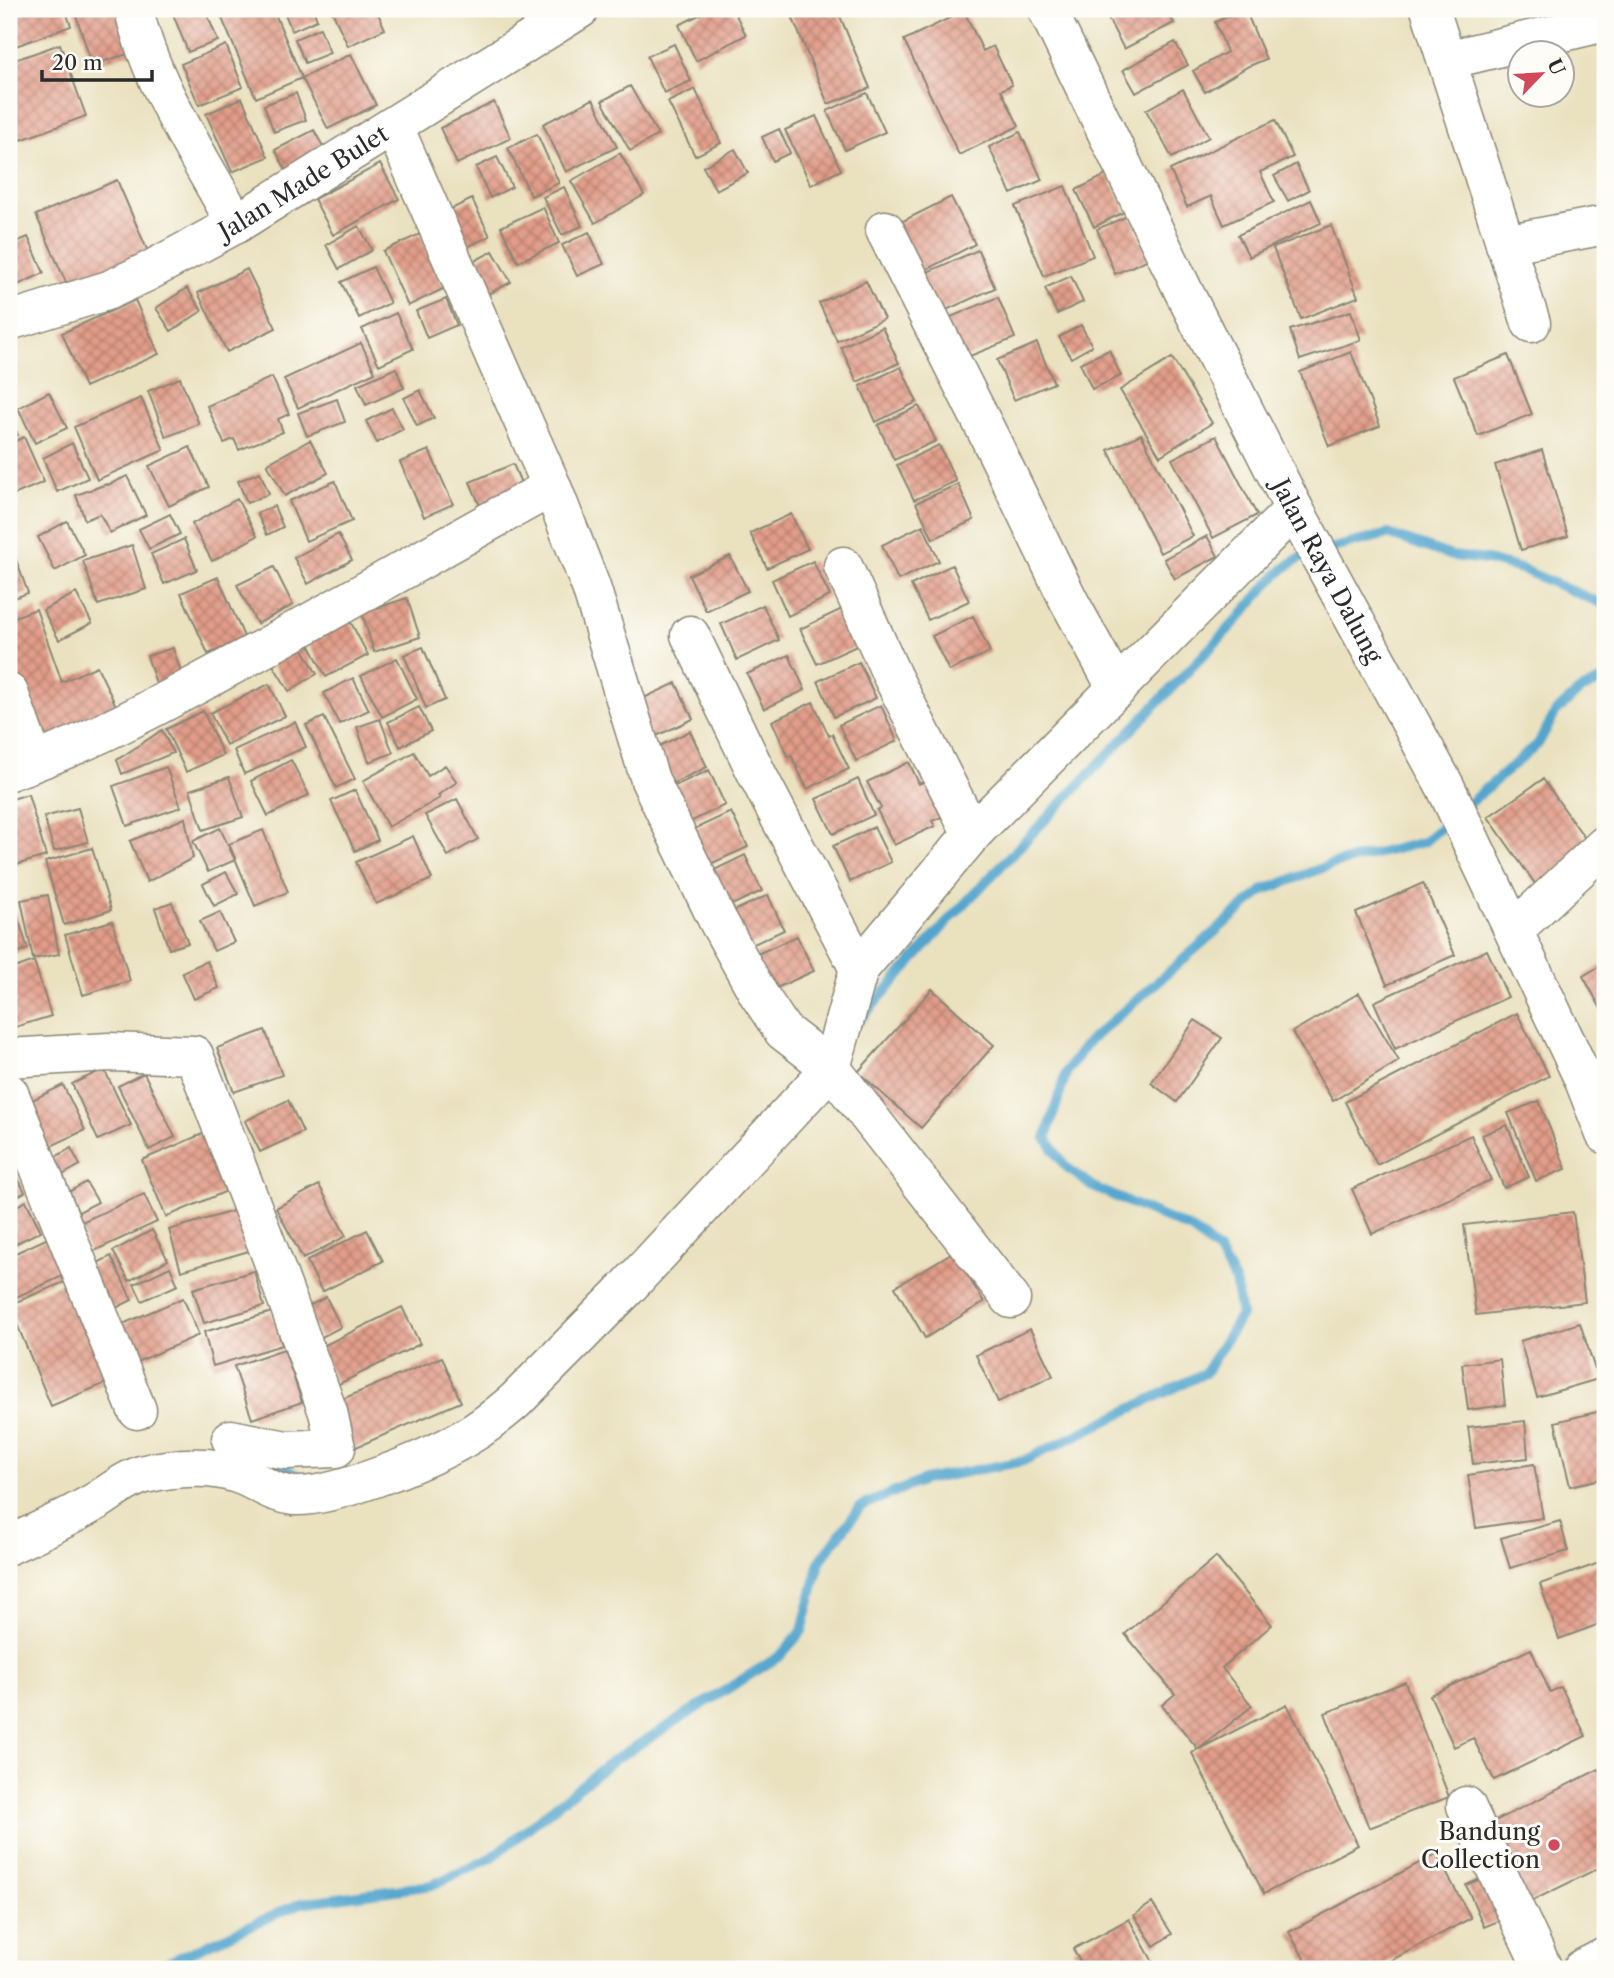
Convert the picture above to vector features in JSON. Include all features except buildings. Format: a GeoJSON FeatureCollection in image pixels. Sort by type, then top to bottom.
{"type":"FeatureCollection","features":[{"type":"Feature","properties":{"kind":"street"},"geometry":{"type":"LineString","coordinates":[[134,9],[139,33],[169,100],[236,224]]}},
{"type":"Feature","properties":{"kind":"street","name":"Jalan Made Bulet"},"geometry":{"type":"LineString","coordinates":[[9,321],[109,290],[236,224],[580,9]]}},
{"type":"Feature","properties":{"kind":"street","name":"Jalan Raya Dalung"},"geometry":{"type":"LineString","coordinates":[[1047,9],[1185,294],[1294,509],[1445,786],[1515,929],[1583,1078],[1605,1134]]}},
{"type":"Feature","properties":{"kind":"street"},"geometry":{"type":"LineString","coordinates":[[1430,9],[1531,323]]}},
{"type":"Feature","properties":{"kind":"street"},"geometry":{"type":"LineString","coordinates":[[1447,60],[1605,22]]}},
{"type":"Feature","properties":{"kind":"street"},"geometry":{"type":"LineString","coordinates":[[394,127],[552,487],[590,587],[650,780],[718,921],[759,995],[783,1031],[831,1068],[1011,1299]]}},
{"type":"Feature","properties":{"kind":"street"},"geometry":{"type":"LineString","coordinates":[[1505,244],[1605,225]]}},
{"type":"Feature","properties":{"kind":"street"},"geometry":{"type":"LineString","coordinates":[[885,230],[1068,599],[1117,689]]}},
{"type":"Feature","properties":{"kind":"street"},"geometry":{"type":"LineString","coordinates":[[9,693],[22,766],[173,698],[552,487]]}},
{"type":"Feature","properties":{"kind":"street"},"geometry":{"type":"LineString","coordinates":[[9,1545],[143,1474],[212,1469],[241,1475],[270,1491],[293,1496],[326,1493],[390,1471],[472,1434],[515,1401],[625,1290],[831,1068],[859,969],[972,834],[1294,509]]}},
{"type":"Feature","properties":{"kind":"street"},"geometry":{"type":"LineString","coordinates":[[843,566],[892,676],[972,834]]}},
{"type":"Feature","properties":{"kind":"street"},"geometry":{"type":"LineString","coordinates":[[690,635],[758,776],[859,969]]}},
{"type":"Feature","properties":{"kind":"street"},"geometry":{"type":"LineString","coordinates":[[1515,929],[1605,845]]}},
{"type":"Feature","properties":{"kind":"street"},"geometry":{"type":"LineString","coordinates":[[9,1058],[109,1052],[194,1055],[284,1290],[328,1412],[336,1448],[286,1450],[232,1440]]}},
{"type":"Feature","properties":{"kind":"street"},"geometry":{"type":"LineString","coordinates":[[9,1093],[137,1410]]}},
{"type":"Feature","properties":{"kind":"street"},"geometry":{"type":"LineString","coordinates":[[1465,1806],[1543,1969]]}},
{"type":"Feature","properties":{"kind":"street"},"geometry":{"type":"LineString","coordinates":[[1582,1969],[1605,1957]]}},
{"type":"Feature","properties":{"kind":"waterway"},"geometry":{"type":"LineString","coordinates":[[1325,550],[1388,534],[1452,556],[1487,560],[1521,569],[1605,605]]}},
{"type":"Feature","properties":{"kind":"waterway"},"geometry":{"type":"LineString","coordinates":[[858,1022],[951,918],[1240,617],[1272,580],[1291,564],[1310,554]]}},
{"type":"Feature","properties":{"kind":"waterway"},"geometry":{"type":"LineString","coordinates":[[153,1969],[301,1903],[432,1885],[491,1858],[609,1763],[780,1656],[802,1631],[820,1561],[861,1506],[924,1480],[1023,1461],[1205,1373],[1241,1315],[1235,1281],[1218,1251],[1191,1229],[1093,1187],[1065,1166],[1046,1138],[1067,1070],[1088,1042],[1262,891],[1330,865],[1424,842],[1538,744],[1556,712],[1581,690],[1605,679]]}},
{"type":"Feature","properties":{"kind":"waterway"},"geometry":{"type":"LineString","coordinates":[[276,1463],[310,1483]]}},
{"type":"Feature","properties":{"kind":"place","name":"Bandung Collection"},"geometry":{"type":"Point","coordinates":[1554,1845]}}]}
